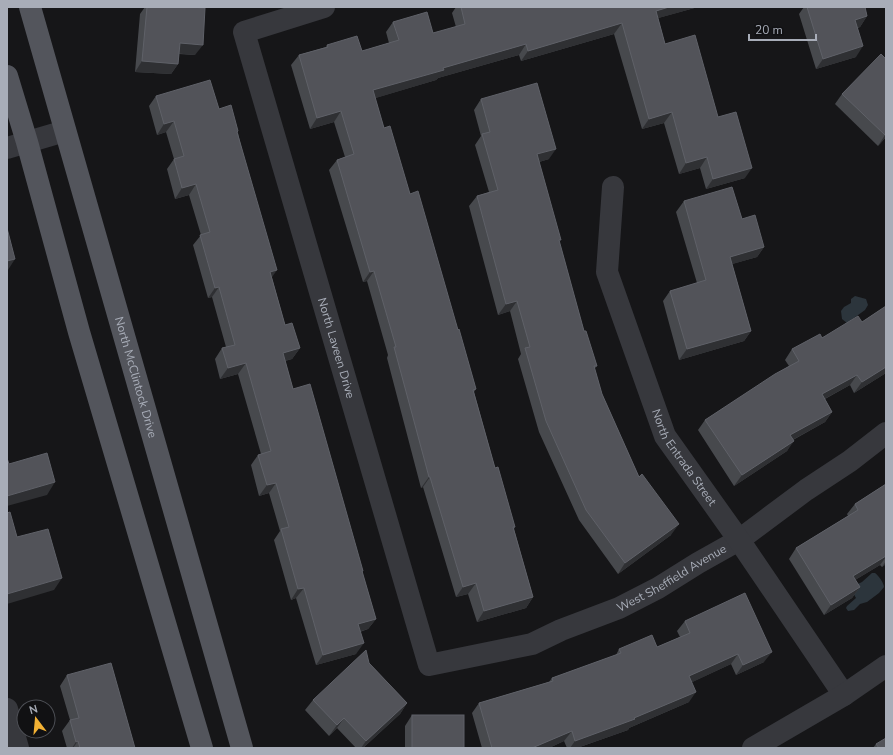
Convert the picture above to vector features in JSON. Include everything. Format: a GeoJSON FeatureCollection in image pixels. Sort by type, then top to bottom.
{"type":"FeatureCollection","features":[{"type":"Feature","properties":{"kind":"main road","name":"North McClintock Drive"},"geometry":{"type":"LineString","coordinates":[[30,7],[242,748]]}},
{"type":"Feature","properties":{"kind":"main road"},"geometry":{"type":"LineString","coordinates":[[7,76],[17,145],[79,332],[202,748]]}},
{"type":"Feature","properties":{"kind":"street","name":"North Laveen Drive"},"geometry":{"type":"LineString","coordinates":[[324,7],[244,32],[430,665]]}},
{"type":"Feature","properties":{"kind":"street"},"geometry":{"type":"LineString","coordinates":[[17,145],[65,131]]}},
{"type":"Feature","properties":{"kind":"street","name":"North Entrada Street"},"geometry":{"type":"LineString","coordinates":[[613,187],[607,272],[665,436],[739,540],[844,695]]}},
{"type":"Feature","properties":{"kind":"street","name":"West Sheffield Avenue"},"geometry":{"type":"LineString","coordinates":[[430,665],[532,644],[561,630],[619,608],[658,588],[739,540],[806,490],[850,461],[886,433]]}},
{"type":"Feature","properties":{"kind":"street"},"geometry":{"type":"LineString","coordinates":[[753,748],[844,695],[886,666]]}},
{"type":"Feature","properties":{"kind":"street"},"geometry":{"type":"LineString","coordinates":[[7,709],[18,748]]}},
{"type":"Feature","properties":{"kind":"shaded area"},"geometry":{"type":"Polygon","coordinates":[[[855,296],[866,299],[868,305],[865,310],[847,323],[842,319],[841,311],[844,307],[851,303],[851,299],[855,296]]]}},
{"type":"Feature","properties":{"kind":"shaded area"},"geometry":{"type":"Polygon","coordinates":[[[872,573],[878,575],[884,587],[867,602],[860,604],[854,610],[848,611],[846,608],[847,606],[856,598],[852,591],[854,586],[862,582],[872,573]]]}},
{"type":"Feature","properties":{"kind":"building"},"geometry":{"type":"Polygon","coordinates":[[[147,7],[205,8],[203,45],[180,43],[178,64],[142,61],[147,7]]]}},
{"type":"Feature","properties":{"kind":"building"},"geometry":{"type":"Polygon","coordinates":[[[461,7],[669,7],[656,11],[665,44],[695,35],[718,117],[736,112],[752,168],[713,179],[707,157],[686,163],[672,112],[649,119],[622,23],[528,51],[526,44],[443,68],[444,70],[373,90],[384,128],[390,126],[410,194],[418,191],[476,389],[473,390],[495,468],[498,467],[533,597],[484,611],[476,583],[463,587],[429,477],[394,347],[396,347],[374,271],[370,272],[337,160],[354,154],[341,111],[317,118],[299,55],[328,47],[327,45],[357,36],[362,51],[399,40],[393,22],[427,12],[433,33],[465,24],[461,7]]]}},
{"type":"Feature","properties":{"kind":"building"},"geometry":{"type":"Polygon","coordinates":[[[807,7],[865,7],[867,16],[855,20],[863,46],[823,59],[807,7]]]}},
{"type":"Feature","properties":{"kind":"building"},"geometry":{"type":"Polygon","coordinates":[[[881,54],[886,59],[885,135],[842,94],[881,54]]]}},
{"type":"Feature","properties":{"kind":"building"},"geometry":{"type":"Polygon","coordinates":[[[210,80],[219,109],[231,105],[237,132],[277,270],[270,272],[285,325],[292,323],[300,348],[283,353],[293,389],[310,384],[376,619],[358,624],[364,643],[323,655],[304,588],[298,589],[281,529],[289,527],[276,483],[267,485],[258,455],[271,451],[246,363],[228,368],[222,348],[235,345],[219,287],[215,288],[200,235],[210,232],[196,184],[182,188],[174,159],[184,156],[174,121],[164,124],[156,96],[210,80]]]}},
{"type":"Feature","properties":{"kind":"building"},"geometry":{"type":"Polygon","coordinates":[[[537,83],[556,149],[537,154],[584,331],[586,331],[597,366],[594,366],[602,394],[639,477],[642,474],[679,524],[625,563],[586,510],[546,421],[525,348],[530,347],[517,301],[506,304],[477,196],[498,190],[482,134],[490,132],[481,99],[537,83]]]}},
{"type":"Feature","properties":{"kind":"building"},"geometry":{"type":"Polygon","coordinates":[[[732,187],[742,219],[755,215],[764,247],[730,257],[751,331],[687,349],[670,291],[706,280],[684,201],[732,187]]]}},
{"type":"Feature","properties":{"kind":"building"},"geometry":{"type":"Polygon","coordinates":[[[7,228],[15,259],[7,261],[7,228]]]}},
{"type":"Feature","properties":{"kind":"building"},"geometry":{"type":"Polygon","coordinates":[[[886,306],[886,367],[862,382],[857,375],[822,394],[832,412],[790,435],[794,441],[742,475],[705,420],[775,374],[799,361],[792,349],[820,334],[822,338],[858,316],[862,322],[886,306]]]}},
{"type":"Feature","properties":{"kind":"building"},"geometry":{"type":"Polygon","coordinates":[[[47,453],[55,482],[7,496],[7,458],[9,464],[47,453]]]}},
{"type":"Feature","properties":{"kind":"building"},"geometry":{"type":"Polygon","coordinates":[[[886,484],[886,556],[853,576],[860,587],[831,605],[796,548],[858,510],[855,504],[886,484]]]}},
{"type":"Feature","properties":{"kind":"building"},"geometry":{"type":"Polygon","coordinates":[[[10,512],[17,537],[48,529],[62,578],[7,594],[7,513],[10,512]]]}},
{"type":"Feature","properties":{"kind":"building"},"geometry":{"type":"Polygon","coordinates":[[[745,593],[772,652],[743,665],[738,654],[689,676],[696,692],[634,718],[635,719],[575,741],[572,731],[532,748],[492,748],[479,703],[553,681],[552,678],[621,653],[619,649],[652,635],[657,647],[690,633],[685,621],[745,593]]]}},
{"type":"Feature","properties":{"kind":"building"},"geometry":{"type":"Polygon","coordinates":[[[366,650],[369,663],[407,703],[366,741],[344,718],[337,725],[313,700],[366,650]]]}},
{"type":"Feature","properties":{"kind":"building"},"geometry":{"type":"Polygon","coordinates":[[[111,663],[135,748],[80,748],[78,741],[76,742],[70,720],[79,718],[67,675],[111,663]]]}},
{"type":"Feature","properties":{"kind":"building"},"geometry":{"type":"Polygon","coordinates":[[[412,715],[464,715],[464,748],[412,748],[412,715]]]}},
{"type":"Feature","properties":{"kind":"building"},"geometry":{"type":"Polygon","coordinates":[[[886,738],[886,748],[879,748],[876,744],[886,738]]]}}]}
